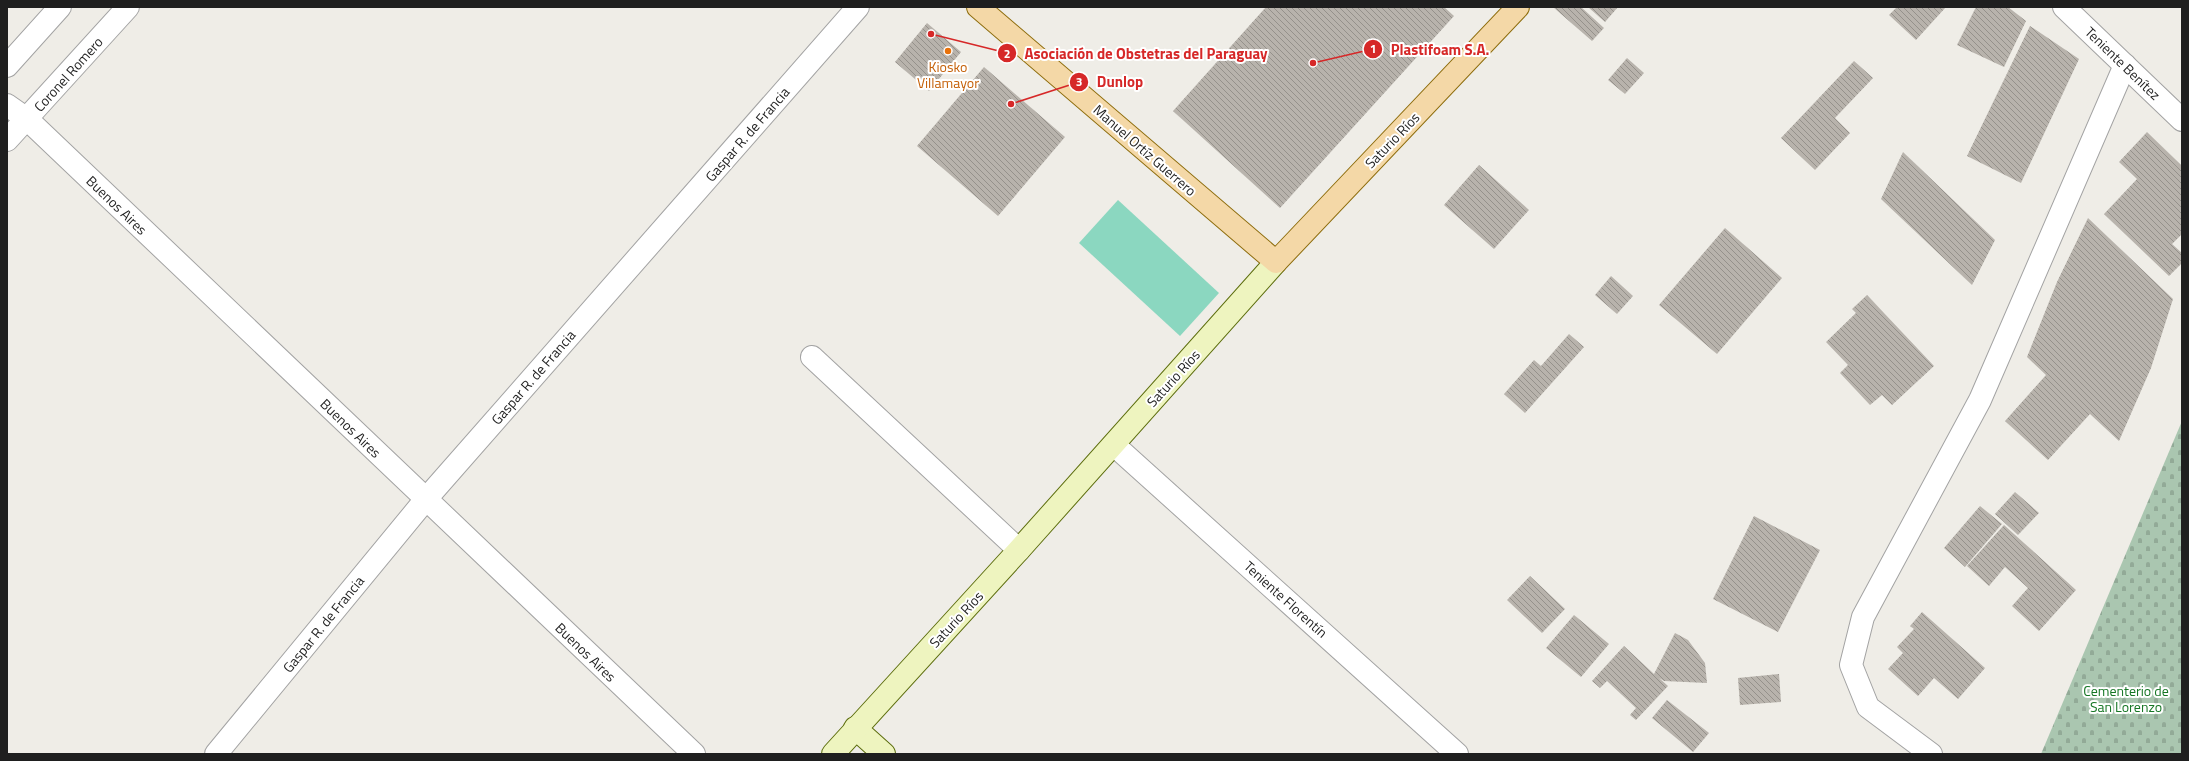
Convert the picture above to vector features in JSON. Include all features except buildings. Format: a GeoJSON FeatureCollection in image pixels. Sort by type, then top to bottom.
{"type":"FeatureCollection","features":[{"type":"Feature","properties":{"kind":"main road","name":"Manuel Ortíz Guerrero"},"geometry":{"type":"LineString","coordinates":[[978,7],[1276,262]]}},
{"type":"Feature","properties":{"kind":"main road","name":"Saturio Ríos"},"geometry":{"type":"LineString","coordinates":[[1276,262],[1518,7]]}},
{"type":"Feature","properties":{"kind":"street"},"geometry":{"type":"LineString","coordinates":[[7,66],[60,7]]}},
{"type":"Feature","properties":{"kind":"street","name":"Coronel Romero"},"geometry":{"type":"LineString","coordinates":[[7,140],[128,7]]}},
{"type":"Feature","properties":{"kind":"street","name":"Gaspar R. de Francia"},"geometry":{"type":"LineString","coordinates":[[216,754],[426,499],[858,7]]}},
{"type":"Feature","properties":{"kind":"street","name":"Teniente Benítez"},"geometry":{"type":"LineString","coordinates":[[2064,7],[2182,120]]}},
{"type":"Feature","properties":{"kind":"street"},"geometry":{"type":"LineString","coordinates":[[1931,754],[1868,706],[1851,664],[1863,617],[1980,400],[2125,65]]}},
{"type":"Feature","properties":{"kind":"street","name":"Buenos Aires"},"geometry":{"type":"LineString","coordinates":[[7,105],[27,119],[694,754]]}},
{"type":"Feature","properties":{"kind":"street","name":"Saturio Ríos"},"geometry":{"type":"LineString","coordinates":[[833,754],[855,728],[1020,550],[1276,262]]}},
{"type":"Feature","properties":{"kind":"street"},"geometry":{"type":"LineString","coordinates":[[812,357],[1020,550]]}},
{"type":"Feature","properties":{"kind":"street","name":"Teniente Florentín"},"geometry":{"type":"LineString","coordinates":[[1114,445],[1457,754]]}},
{"type":"Feature","properties":{"kind":"street"},"geometry":{"type":"LineString","coordinates":[[855,728],[884,754]]}},
{"type":"Feature","properties":{"kind":"green space"},"geometry":{"type":"Polygon","coordinates":[[[1118,200],[1219,293],[1180,336],[1079,243],[1118,200]]]}},
{"type":"Feature","properties":{"kind":"green space","name":"Cementerio de San Lorenzo"},"geometry":{"type":"Polygon","coordinates":[[[2182,421],[2182,754],[2041,754],[2182,421]]]}},
{"type":"Feature","properties":{"kind":"place","name":"Asociación de Obstetras del Paraguay"},"geometry":{"type":"Point","coordinates":[931,34]}},
{"type":"Feature","properties":{"kind":"place","name":"Kiosko Villamayor"},"geometry":{"type":"Point","coordinates":[948,51]}},
{"type":"Feature","properties":{"kind":"place","name":"Plastifoam S.A."},"geometry":{"type":"Point","coordinates":[1313,63]}},
{"type":"Feature","properties":{"kind":"place","name":"Dunlop"},"geometry":{"type":"Point","coordinates":[1011,104]}}]}
